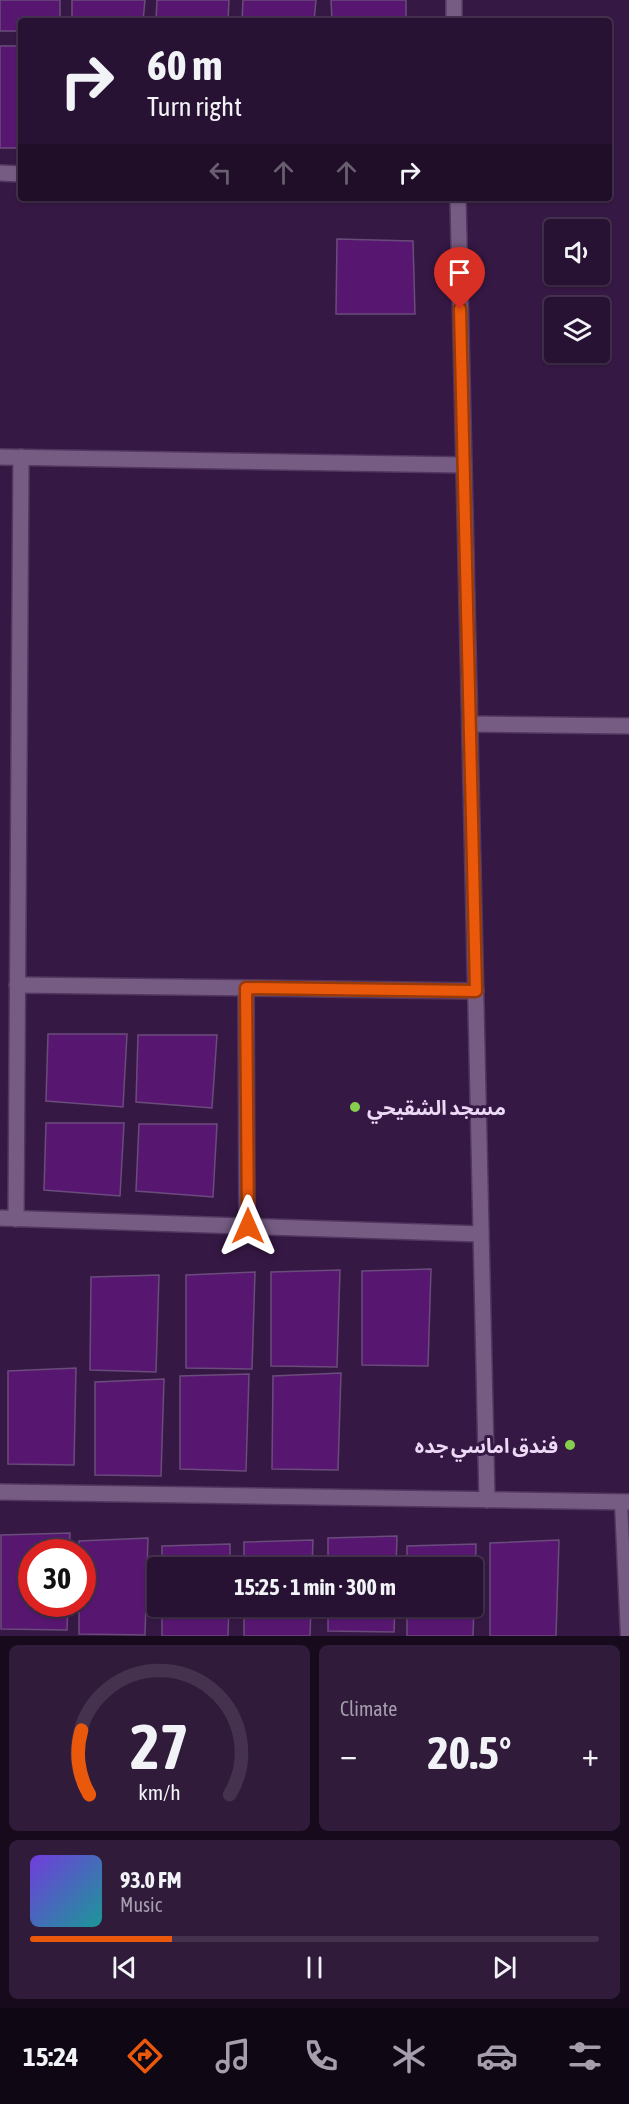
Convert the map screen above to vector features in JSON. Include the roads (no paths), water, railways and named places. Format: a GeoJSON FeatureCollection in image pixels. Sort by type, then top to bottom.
{"type":"FeatureCollection","features":[{"type":"Feature","properties":{"kind":"street"},"geometry":{"type":"LineString","coordinates":[[454,0],[454,18]]}},
{"type":"Feature","properties":{"kind":"street"},"geometry":{"type":"LineString","coordinates":[[0,173],[18,174]]}},
{"type":"Feature","properties":{"kind":"street"},"geometry":{"type":"LineString","coordinates":[[458,201],[487,1500]]}},
{"type":"Feature","properties":{"kind":"street"},"geometry":{"type":"LineString","coordinates":[[0,457],[464,465]]}},
{"type":"Feature","properties":{"kind":"street"},"geometry":{"type":"LineString","coordinates":[[16,1219],[21,457]]}},
{"type":"Feature","properties":{"kind":"street"},"geometry":{"type":"LineString","coordinates":[[470,724],[629,726]]}},
{"type":"Feature","properties":{"kind":"street"},"geometry":{"type":"LineString","coordinates":[[17,984],[476,991]]}},
{"type":"Feature","properties":{"kind":"street"},"geometry":{"type":"LineString","coordinates":[[246,988],[248,1226]]}},
{"type":"Feature","properties":{"kind":"street"},"geometry":{"type":"LineString","coordinates":[[0,1218],[481,1234]]}},
{"type":"Feature","properties":{"kind":"street"},"geometry":{"type":"LineString","coordinates":[[0,1492],[625,1502]]}},
{"type":"Feature","properties":{"kind":"lane"},"geometry":{"type":"LineString","coordinates":[[625,1502],[627,1636]]}},
{"type":"Feature","properties":{"kind":"place","name":"مسجد الشقيحي"},"geometry":{"type":"Point","coordinates":[355,1107]}},
{"type":"Feature","properties":{"kind":"place","name":"فندق اماسي جده"},"geometry":{"type":"Point","coordinates":[570,1445]}}]}
